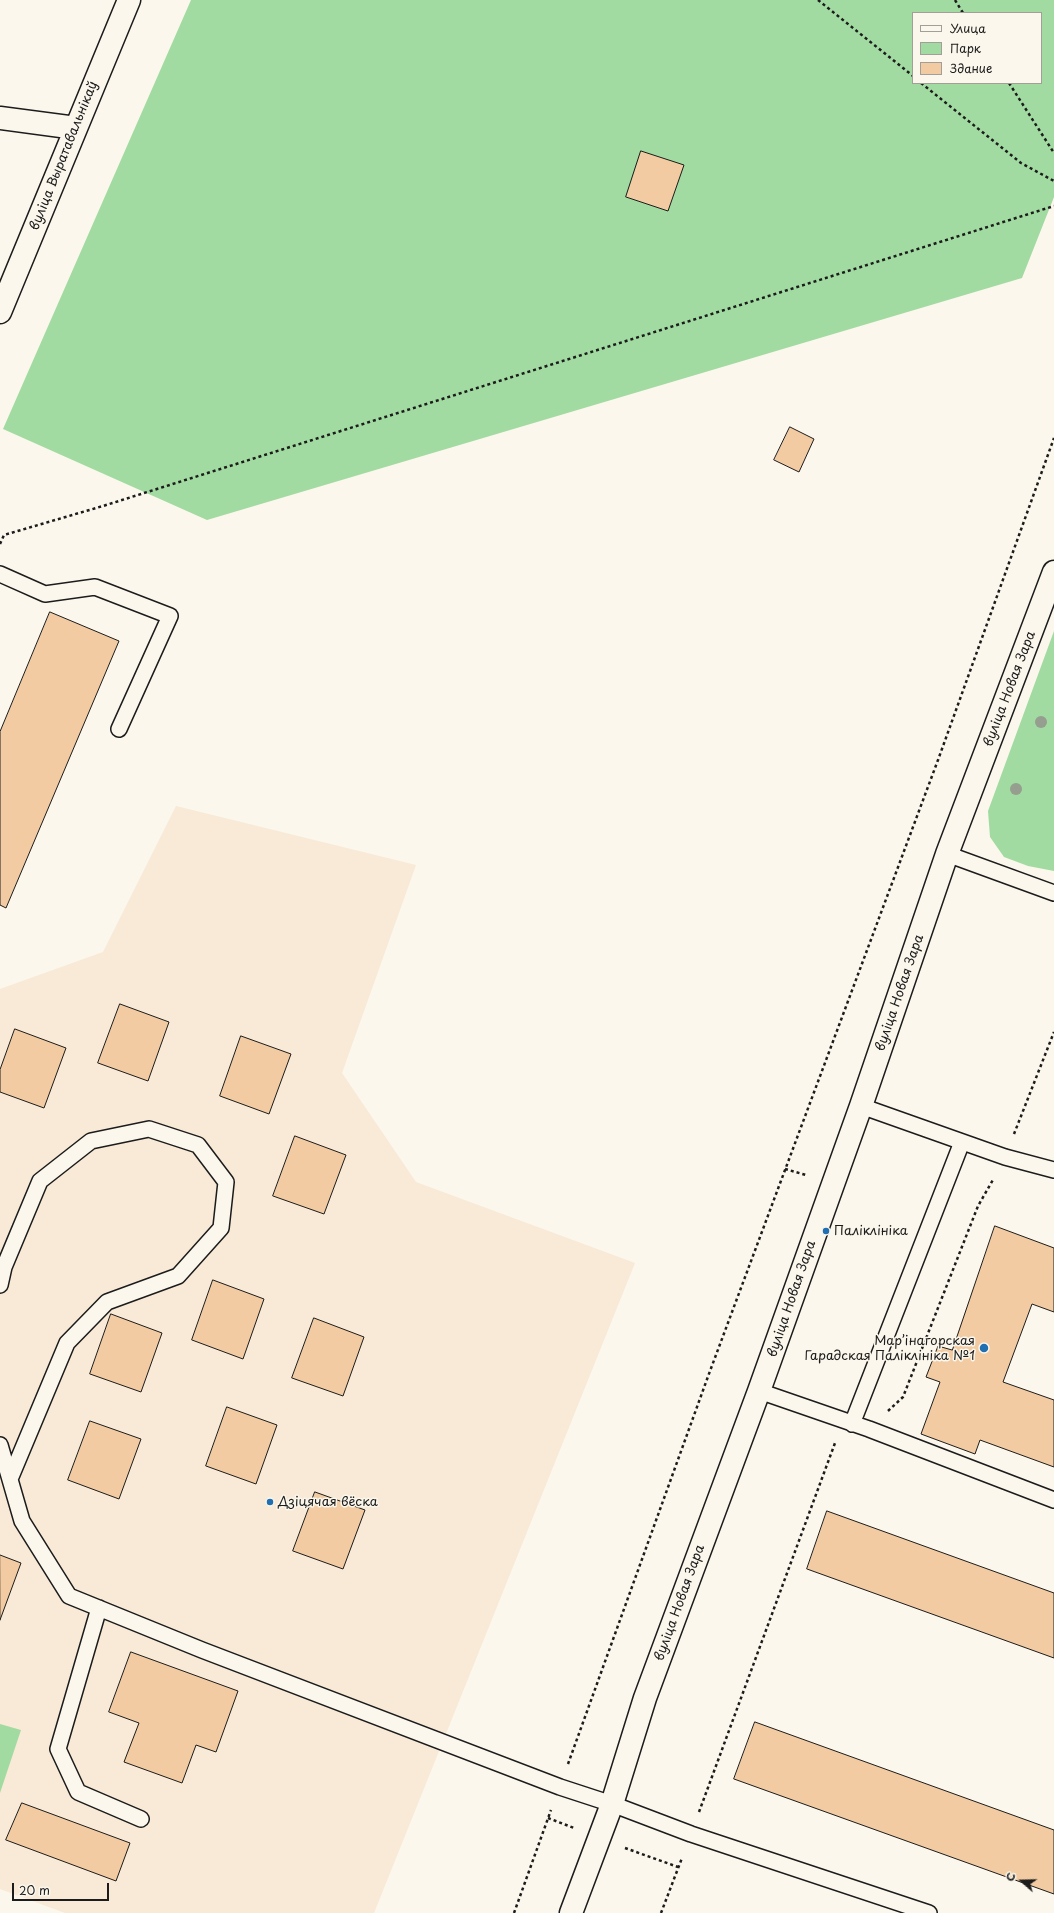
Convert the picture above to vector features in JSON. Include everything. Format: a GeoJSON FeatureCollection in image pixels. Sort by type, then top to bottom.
{"type":"FeatureCollection","features":[{"type":"Feature","properties":{"kind":"street","name":"вуліца Выратавальнікаў"},"geometry":{"type":"LineString","coordinates":[[0,312],[129,0]]}},
{"type":"Feature","properties":{"kind":"street"},"geometry":{"type":"LineString","coordinates":[[0,118],[76,128]]}},
{"type":"Feature","properties":{"kind":"street","name":"вуліца Новая Зара"},"geometry":{"type":"LineString","coordinates":[[572,1913],[612,1804],[645,1698],[759,1392],[861,1106],[947,854],[1054,572]]}},
{"type":"Feature","properties":{"kind":"lane"},"geometry":{"type":"LineString","coordinates":[[0,574],[44,594],[95,587],[170,616],[119,729]]}},
{"type":"Feature","properties":{"kind":"lane"},"geometry":{"type":"LineString","coordinates":[[947,854],[1054,893]]}},
{"type":"Feature","properties":{"kind":"lane"},"geometry":{"type":"LineString","coordinates":[[861,1106],[1005,1157],[1054,1170]]}},
{"type":"Feature","properties":{"kind":"lane"},"geometry":{"type":"LineString","coordinates":[[0,1285],[4,1267],[40,1180],[91,1141],[149,1130],[198,1145],[226,1182],[221,1228],[178,1276],[107,1302],[67,1343],[10,1479]]}},
{"type":"Feature","properties":{"kind":"lane"},"geometry":{"type":"LineString","coordinates":[[852,1424],[962,1142]]}},
{"type":"Feature","properties":{"kind":"lane"},"geometry":{"type":"LineString","coordinates":[[759,1392],[869,1429],[1054,1500]]}},
{"type":"Feature","properties":{"kind":"lane"},"geometry":{"type":"LineString","coordinates":[[0,1445],[22,1521],[69,1596],[202,1650],[560,1787],[612,1804],[691,1834],[929,1913]]}},
{"type":"Feature","properties":{"kind":"lane"},"geometry":{"type":"LineString","coordinates":[[99,1608],[58,1749],[78,1792],[141,1818]]}},
{"type":"Feature","properties":{"kind":"path"},"geometry":{"type":"LineString","coordinates":[[818,0],[912,75]]}},
{"type":"Feature","properties":{"kind":"path"},"geometry":{"type":"LineString","coordinates":[[954,0],[962,12]]}},
{"type":"Feature","properties":{"kind":"path"},"geometry":{"type":"LineString","coordinates":[[922,84],[1021,163],[1054,181]]}},
{"type":"Feature","properties":{"kind":"path"},"geometry":{"type":"LineString","coordinates":[[1010,84],[1054,153]]}},
{"type":"Feature","properties":{"kind":"path"},"geometry":{"type":"LineString","coordinates":[[0,544],[4,535],[103,506],[1054,206]]}},
{"type":"Feature","properties":{"kind":"path"},"geometry":{"type":"LineString","coordinates":[[514,1913],[710,1371],[935,767],[1054,438]]}},
{"type":"Feature","properties":{"kind":"path"},"geometry":{"type":"LineString","coordinates":[[661,1913],[837,1435],[869,1429],[903,1397],[978,1206],[1005,1157],[1054,1032]]}},
{"type":"Feature","properties":{"kind":"shaded area","name":"Дзіцячая вёска"},"geometry":{"type":"Polygon","coordinates":[[[176,806],[416,865],[342,1073],[416,1182],[635,1263],[374,1913],[65,1913],[0,1889],[0,989],[103,952],[176,806]]]}},
{"type":"Feature","properties":{"kind":"green space"},"geometry":{"type":"Polygon","coordinates":[[[191,0],[1054,0],[1054,197],[1022,278],[207,520],[3,429],[191,0]]]}},
{"type":"Feature","properties":{"kind":"green space"},"geometry":{"type":"Polygon","coordinates":[[[1054,631],[1054,871],[1028,866],[1004,857],[990,837],[988,811],[1054,631]]]}},
{"type":"Feature","properties":{"kind":"green space"},"geometry":{"type":"Polygon","coordinates":[[[0,1724],[21,1730],[0,1793],[0,1724]]]}},
{"type":"Feature","properties":{"kind":"building"},"geometry":{"type":"Polygon","coordinates":[[[641,151],[684,165],[668,211],[626,197],[641,151]]]}},
{"type":"Feature","properties":{"kind":"building"},"geometry":{"type":"Polygon","coordinates":[[[790,427],[814,439],[799,472],[774,460],[790,427]]]}},
{"type":"Feature","properties":{"kind":"building"},"geometry":{"type":"Polygon","coordinates":[[[50,612],[119,641],[6,908],[0,905],[0,732],[50,612]]]}},
{"type":"Feature","properties":{"kind":"building"},"geometry":{"type":"Polygon","coordinates":[[[120,1004],[169,1022],[148,1081],[98,1063],[120,1004]]]}},
{"type":"Feature","properties":{"kind":"building"},"geometry":{"type":"Polygon","coordinates":[[[15,1029],[66,1048],[44,1108],[0,1092],[0,1070],[15,1029]]]}},
{"type":"Feature","properties":{"kind":"building"},"geometry":{"type":"Polygon","coordinates":[[[241,1036],[291,1054],[269,1114],[220,1096],[241,1036]]]}},
{"type":"Feature","properties":{"kind":"building"},"geometry":{"type":"Polygon","coordinates":[[[295,1136],[346,1155],[324,1214],[273,1196],[295,1136]]]}},
{"type":"Feature","properties":{"kind":"building","name":"Марʼінагорская Гарадская Паліклініка №1"},"geometry":{"type":"Polygon","coordinates":[[[995,1226],[1054,1248],[1054,1312],[1032,1304],[1003,1382],[1054,1400],[1054,1467],[980,1440],[975,1454],[921,1434],[940,1382],[926,1377],[938,1346],[952,1350],[995,1226]]]}},
{"type":"Feature","properties":{"kind":"building"},"geometry":{"type":"Polygon","coordinates":[[[213,1280],[264,1299],[243,1359],[192,1340],[213,1280]]]}},
{"type":"Feature","properties":{"kind":"building"},"geometry":{"type":"Polygon","coordinates":[[[111,1314],[162,1333],[141,1392],[90,1374],[111,1314]]]}},
{"type":"Feature","properties":{"kind":"building"},"geometry":{"type":"Polygon","coordinates":[[[314,1318],[364,1337],[343,1396],[292,1378],[314,1318]]]}},
{"type":"Feature","properties":{"kind":"building"},"geometry":{"type":"Polygon","coordinates":[[[227,1407],[277,1425],[256,1484],[206,1466],[227,1407]]]}},
{"type":"Feature","properties":{"kind":"building"},"geometry":{"type":"Polygon","coordinates":[[[90,1421],[141,1439],[119,1499],[68,1480],[90,1421]]]}},
{"type":"Feature","properties":{"kind":"building"},"geometry":{"type":"Polygon","coordinates":[[[315,1492],[365,1510],[343,1569],[293,1551],[315,1492]]]}},
{"type":"Feature","properties":{"kind":"building"},"geometry":{"type":"Polygon","coordinates":[[[827,1511],[1054,1593],[1054,1658],[807,1569],[827,1511]]]}},
{"type":"Feature","properties":{"kind":"building"},"geometry":{"type":"Polygon","coordinates":[[[0,1555],[21,1563],[0,1620],[0,1555]]]}},
{"type":"Feature","properties":{"kind":"building"},"geometry":{"type":"Polygon","coordinates":[[[131,1652],[238,1691],[216,1752],[196,1745],[182,1783],[124,1762],[139,1723],[109,1712],[131,1652]]]}},
{"type":"Feature","properties":{"kind":"building"},"geometry":{"type":"Polygon","coordinates":[[[755,1722],[1054,1830],[1054,1894],[734,1779],[755,1722]]]}},
{"type":"Feature","properties":{"kind":"building"},"geometry":{"type":"Polygon","coordinates":[[[22,1803],[130,1843],[116,1881],[6,1840],[22,1803]]]}},
{"type":"Feature","properties":{"kind":"place","name":"Паліклініка"},"geometry":{"type":"Point","coordinates":[826,1231]}},
{"type":"Feature","properties":{"kind":"place","name":"Марʼінагорская Гарадская Паліклініка №1"},"geometry":{"type":"Point","coordinates":[984,1348]}},
{"type":"Feature","properties":{"kind":"place","name":"Дзіцячая вёска"},"geometry":{"type":"Point","coordinates":[270,1502]}}]}
